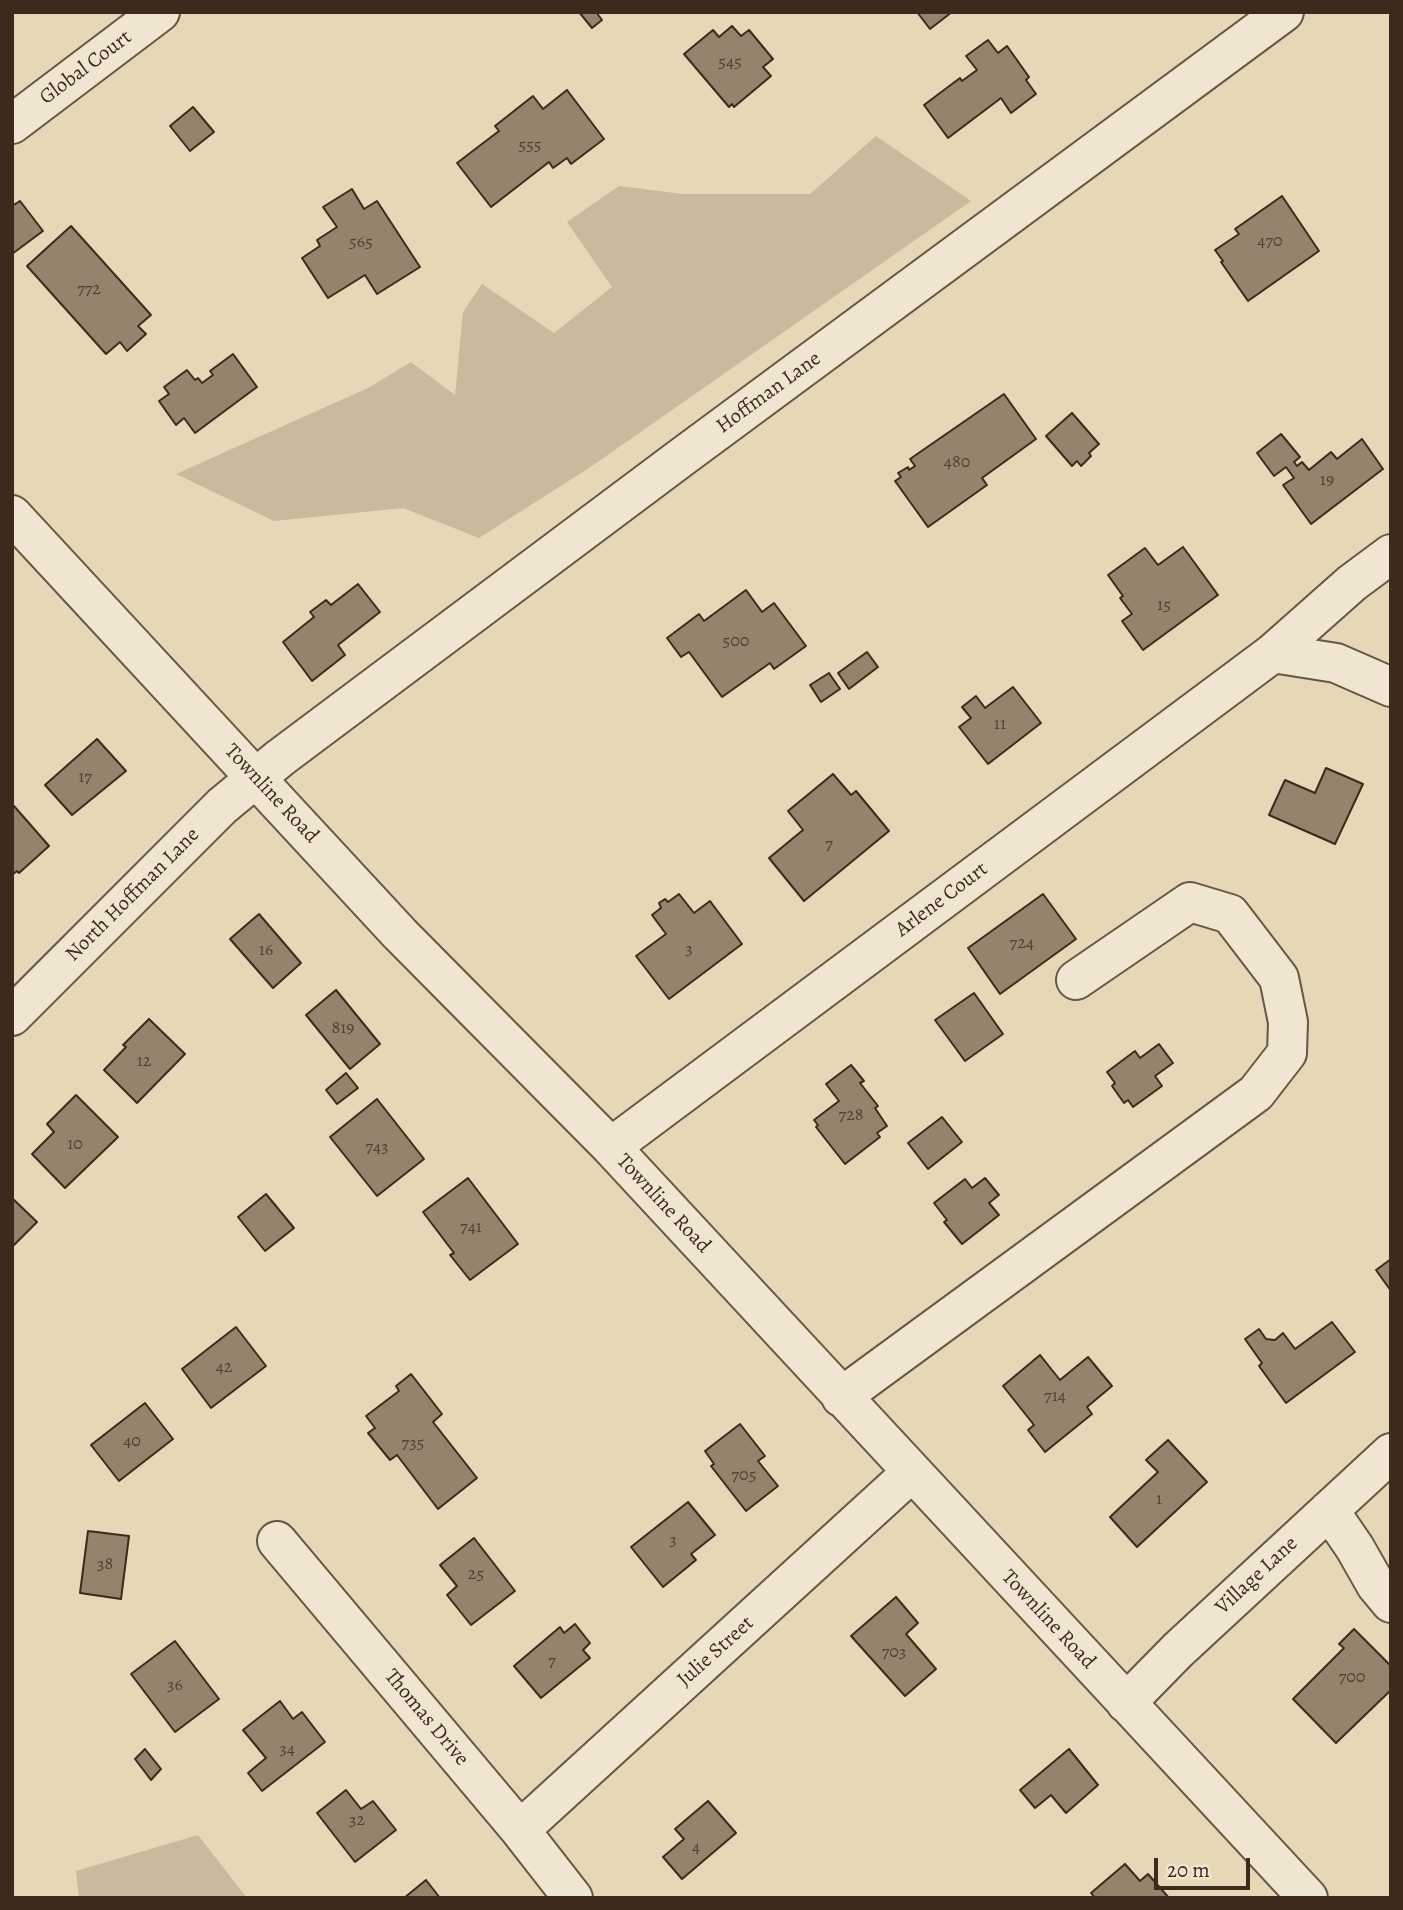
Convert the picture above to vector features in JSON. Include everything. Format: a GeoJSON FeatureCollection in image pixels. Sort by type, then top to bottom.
{"type":"FeatureCollection","features":[{"type":"Feature","properties":{"kind":"street","name":"Global Court"},"geometry":{"type":"LineString","coordinates":[[12,124],[160,12]]}},
{"type":"Feature","properties":{"kind":"street","name":"Hoffman Lane"},"geometry":{"type":"LineString","coordinates":[[257,778],[605,514],[1284,12]]}},
{"type":"Feature","properties":{"kind":"street","name":"Townline Road"},"geometry":{"type":"LineString","coordinates":[[12,515],[400,934],[611,1147],[1308,1898]]}},
{"type":"Feature","properties":{"kind":"street","name":"Arlene Court"},"geometry":{"type":"LineString","coordinates":[[611,1147],[1273,653],[1352,583],[1391,554]]}},
{"type":"Feature","properties":{"kind":"street"},"geometry":{"type":"LineString","coordinates":[[1273,653],[1336,663],[1391,687]]}},
{"type":"Feature","properties":{"kind":"street","name":"North Hoffman Lane"},"geometry":{"type":"LineString","coordinates":[[12,1016],[222,806],[257,778]]}},
{"type":"Feature","properties":{"kind":"street"},"geometry":{"type":"LineString","coordinates":[[841,1397],[1256,1093],[1287,1053],[1288,1022],[1279,978],[1230,914],[1190,902],[1076,980]]}},
{"type":"Feature","properties":{"kind":"street","name":"Village Lane"},"geometry":{"type":"LineString","coordinates":[[1126,1703],[1178,1650],[1391,1452]]}},
{"type":"Feature","properties":{"kind":"street","name":"Julie Street"},"geometry":{"type":"LineString","coordinates":[[520,1830],[912,1473]]}},
{"type":"Feature","properties":{"kind":"street"},"geometry":{"type":"LineString","coordinates":[[1329,1510],[1376,1585],[1391,1603]]}},
{"type":"Feature","properties":{"kind":"street","name":"Thomas Drive"},"geometry":{"type":"LineString","coordinates":[[277,1541],[520,1830],[573,1898]]}},
{"type":"Feature","properties":{"kind":"shaded area"},"geometry":{"type":"Polygon","coordinates":[[[876,136],[971,201],[592,466],[479,538],[403,508],[274,521],[176,474],[368,388],[411,362],[455,395],[463,312],[482,284],[554,333],[612,287],[567,222],[619,186],[683,194],[810,194],[876,136]]]}},
{"type":"Feature","properties":{"kind":"shaded area"},"geometry":{"type":"Polygon","coordinates":[[[198,1835],[247,1898],[79,1898],[76,1871],[198,1835]]]}},
{"type":"Feature","properties":{"kind":"building"},"geometry":{"type":"Polygon","coordinates":[[[579,12],[596,12],[602,20],[592,28],[579,12]]]}},
{"type":"Feature","properties":{"kind":"building"},"geometry":{"type":"Polygon","coordinates":[[[917,12],[952,12],[930,29],[917,12]]]}},
{"type":"Feature","properties":{"kind":"building"},"geometry":{"type":"Polygon","coordinates":[[[732,26],[741,36],[749,30],[773,59],[763,67],[771,76],[734,107],[732,104],[729,107],[684,54],[713,30],[719,37],[732,26]]]}},
{"type":"Feature","properties":{"kind":"building"},"geometry":{"type":"Polygon","coordinates":[[[988,40],[998,53],[1007,46],[1029,77],[1026,80],[1036,94],[1011,113],[1001,98],[948,138],[924,105],[960,78],[962,81],[977,70],[966,56],[988,40]]]}},
{"type":"Feature","properties":{"kind":"building"},"geometry":{"type":"Polygon","coordinates":[[[567,90],[604,139],[571,164],[567,158],[553,168],[549,162],[491,207],[457,163],[499,131],[495,126],[533,96],[543,109],[567,90]]]}},
{"type":"Feature","properties":{"kind":"building"},"geometry":{"type":"Polygon","coordinates":[[[193,107],[214,132],[190,151],[170,126],[193,107]]]}},
{"type":"Feature","properties":{"kind":"building"},"geometry":{"type":"Polygon","coordinates":[[[352,189],[364,209],[377,201],[420,267],[377,294],[365,275],[328,298],[302,258],[320,246],[317,240],[337,227],[323,207],[352,189]]]}},
{"type":"Feature","properties":{"kind":"building"},"geometry":{"type":"Polygon","coordinates":[[[1282,196],[1319,251],[1248,301],[1215,250],[1239,234],[1235,229],[1282,196]]]}},
{"type":"Feature","properties":{"kind":"building"},"geometry":{"type":"Polygon","coordinates":[[[20,201],[43,231],[12,254],[12,206],[20,201]]]}},
{"type":"Feature","properties":{"kind":"building"},"geometry":{"type":"Polygon","coordinates":[[[71,226],[151,315],[138,326],[146,334],[127,351],[120,342],[106,354],[27,266],[71,226]]]}},
{"type":"Feature","properties":{"kind":"building"},"geometry":{"type":"Polygon","coordinates":[[[233,354],[257,387],[195,433],[184,418],[176,425],[159,401],[169,394],[164,387],[187,370],[195,380],[198,378],[202,383],[213,375],[210,371],[233,354]]]}},
{"type":"Feature","properties":{"kind":"building"},"geometry":{"type":"Polygon","coordinates":[[[1004,394],[1036,439],[982,478],[987,485],[928,527],[895,481],[901,477],[898,473],[915,466],[910,459],[1004,394]]]}},
{"type":"Feature","properties":{"kind":"building"},"geometry":{"type":"Polygon","coordinates":[[[1072,413],[1099,444],[1081,466],[1077,461],[1072,466],[1046,436],[1072,413]]]}},
{"type":"Feature","properties":{"kind":"building"},"geometry":{"type":"Polygon","coordinates":[[[1281,434],[1300,457],[1294,462],[1297,466],[1302,462],[1309,470],[1331,452],[1337,459],[1362,439],[1383,469],[1311,524],[1283,485],[1294,478],[1286,467],[1274,476],[1257,453],[1281,434]]]}},
{"type":"Feature","properties":{"kind":"building"},"geometry":{"type":"Polygon","coordinates":[[[1183,547],[1218,595],[1143,650],[1122,621],[1132,614],[1108,575],[1145,548],[1158,565],[1183,547]]]}},
{"type":"Feature","properties":{"kind":"building"},"geometry":{"type":"Polygon","coordinates":[[[358,584],[380,612],[338,645],[345,655],[312,681],[283,642],[314,617],[310,612],[326,600],[331,605],[358,584]]]}},
{"type":"Feature","properties":{"kind":"building"},"geometry":{"type":"Polygon","coordinates":[[[746,590],[762,612],[774,603],[806,646],[774,669],[770,663],[722,697],[689,652],[681,657],[667,638],[699,614],[704,621],[746,590]]]}},
{"type":"Feature","properties":{"kind":"building"},"geometry":{"type":"Polygon","coordinates":[[[867,652],[878,667],[849,689],[838,673],[867,652]]]}},
{"type":"Feature","properties":{"kind":"building"},"geometry":{"type":"Polygon","coordinates":[[[829,673],[840,689],[821,702],[810,685],[829,673]]]}},
{"type":"Feature","properties":{"kind":"building"},"geometry":{"type":"Polygon","coordinates":[[[1013,687],[1041,723],[988,764],[959,727],[971,718],[962,707],[976,696],[985,708],[1013,687]]]}},
{"type":"Feature","properties":{"kind":"building"},"geometry":{"type":"Polygon","coordinates":[[[97,739],[126,771],[72,815],[45,785],[97,739]]]}},
{"type":"Feature","properties":{"kind":"building"},"geometry":{"type":"Polygon","coordinates":[[[1326,768],[1363,784],[1335,844],[1269,815],[1285,780],[1315,793],[1326,768]]]}},
{"type":"Feature","properties":{"kind":"building"},"geometry":{"type":"Polygon","coordinates":[[[833,774],[851,795],[856,791],[889,831],[804,901],[769,858],[803,830],[788,811],[833,774]]]}},
{"type":"Feature","properties":{"kind":"building"},"geometry":{"type":"Polygon","coordinates":[[[14,806],[49,846],[19,873],[17,871],[12,875],[12,807],[14,806]]]}},
{"type":"Feature","properties":{"kind":"building"},"geometry":{"type":"Polygon","coordinates":[[[679,894],[694,913],[710,901],[742,944],[669,999],[636,956],[666,934],[652,915],[661,908],[659,903],[665,899],[668,902],[679,894]]]}},
{"type":"Feature","properties":{"kind":"building"},"geometry":{"type":"Polygon","coordinates":[[[1043,894],[1076,939],[1000,994],[968,948],[1043,894]]]}},
{"type":"Feature","properties":{"kind":"building"},"geometry":{"type":"Polygon","coordinates":[[[259,914],[301,963],[273,988],[230,939],[259,914]]]}},
{"type":"Feature","properties":{"kind":"building"},"geometry":{"type":"Polygon","coordinates":[[[336,990],[380,1044],[350,1069],[306,1015],[336,990]]]}},
{"type":"Feature","properties":{"kind":"building"},"geometry":{"type":"Polygon","coordinates":[[[974,993],[1003,1034],[965,1061],[935,1020],[974,993]]]}},
{"type":"Feature","properties":{"kind":"building"},"geometry":{"type":"Polygon","coordinates":[[[149,1019],[185,1054],[137,1103],[104,1070],[126,1047],[123,1045],[149,1019]]]}},
{"type":"Feature","properties":{"kind":"building"},"geometry":{"type":"Polygon","coordinates":[[[1159,1044],[1173,1063],[1155,1076],[1162,1086],[1133,1107],[1128,1100],[1124,1103],[1112,1086],[1115,1083],[1107,1072],[1135,1051],[1140,1058],[1159,1044]]]}},
{"type":"Feature","properties":{"kind":"building"},"geometry":{"type":"Polygon","coordinates":[[[851,1065],[864,1081],[860,1083],[878,1106],[875,1108],[887,1126],[877,1133],[880,1137],[845,1164],[816,1127],[818,1125],[814,1120],[839,1101],[826,1084],[851,1065]]]}},
{"type":"Feature","properties":{"kind":"building"},"geometry":{"type":"Polygon","coordinates":[[[346,1073],[358,1088],[337,1104],[326,1090],[346,1073]]]}},
{"type":"Feature","properties":{"kind":"building"},"geometry":{"type":"Polygon","coordinates":[[[76,1095],[118,1137],[65,1188],[32,1154],[54,1132],[47,1124],[76,1095]]]}},
{"type":"Feature","properties":{"kind":"building"},"geometry":{"type":"Polygon","coordinates":[[[377,1099],[424,1159],[377,1196],[330,1137],[377,1099]]]}},
{"type":"Feature","properties":{"kind":"building"},"geometry":{"type":"Polygon","coordinates":[[[942,1117],[962,1142],[928,1169],[908,1143],[942,1117]]]}},
{"type":"Feature","properties":{"kind":"building"},"geometry":{"type":"Polygon","coordinates":[[[468,1178],[518,1244],[470,1280],[450,1255],[454,1253],[423,1212],[468,1178]]]}},
{"type":"Feature","properties":{"kind":"building"},"geometry":{"type":"Polygon","coordinates":[[[985,1178],[999,1195],[989,1203],[999,1215],[962,1244],[944,1222],[947,1220],[934,1203],[965,1179],[972,1188],[985,1178]]]}},
{"type":"Feature","properties":{"kind":"building"},"geometry":{"type":"Polygon","coordinates":[[[266,1194],[294,1228],[265,1251],[238,1217],[266,1194]]]}},
{"type":"Feature","properties":{"kind":"building"},"geometry":{"type":"Polygon","coordinates":[[[12,1198],[37,1222],[12,1247],[12,1198]]]}},
{"type":"Feature","properties":{"kind":"building"},"geometry":{"type":"Polygon","coordinates":[[[1391,1259],[1391,1291],[1376,1270],[1391,1259]]]}},
{"type":"Feature","properties":{"kind":"building"},"geometry":{"type":"Polygon","coordinates":[[[1332,1322],[1355,1352],[1286,1403],[1259,1366],[1262,1363],[1245,1339],[1259,1329],[1266,1339],[1275,1340],[1283,1333],[1295,1349],[1332,1322]]]}},
{"type":"Feature","properties":{"kind":"building"},"geometry":{"type":"Polygon","coordinates":[[[236,1327],[266,1366],[211,1408],[182,1369],[236,1327]]]}},
{"type":"Feature","properties":{"kind":"building"},"geometry":{"type":"Polygon","coordinates":[[[1040,1355],[1060,1380],[1088,1357],[1112,1386],[1087,1407],[1092,1414],[1045,1452],[1028,1430],[1034,1425],[1003,1386],[1040,1355]]]}},
{"type":"Feature","properties":{"kind":"building"},"geometry":{"type":"Polygon","coordinates":[[[411,1374],[442,1414],[433,1422],[477,1478],[438,1509],[397,1455],[390,1460],[368,1433],[375,1428],[366,1416],[399,1391],[396,1386],[411,1374]]]}},
{"type":"Feature","properties":{"kind":"building"},"geometry":{"type":"Polygon","coordinates":[[[145,1403],[173,1439],[119,1481],[91,1445],[145,1403]]]}},
{"type":"Feature","properties":{"kind":"building"},"geometry":{"type":"Polygon","coordinates":[[[740,1424],[765,1456],[758,1461],[778,1486],[746,1511],[711,1466],[714,1464],[705,1451],[740,1424]]]}},
{"type":"Feature","properties":{"kind":"building"},"geometry":{"type":"Polygon","coordinates":[[[1168,1440],[1207,1482],[1137,1547],[1110,1517],[1158,1472],[1146,1460],[1168,1440]]]}},
{"type":"Feature","properties":{"kind":"building"},"geometry":{"type":"Polygon","coordinates":[[[688,1502],[715,1535],[691,1554],[696,1560],[663,1587],[631,1547],[688,1502]]]}},
{"type":"Feature","properties":{"kind":"building"},"geometry":{"type":"Polygon","coordinates":[[[88,1531],[129,1536],[121,1599],[80,1593],[88,1531]]]}},
{"type":"Feature","properties":{"kind":"building"},"geometry":{"type":"Polygon","coordinates":[[[474,1538],[515,1591],[471,1625],[447,1595],[457,1586],[440,1565],[474,1538]]]}},
{"type":"Feature","properties":{"kind":"building"},"geometry":{"type":"Polygon","coordinates":[[[896,1597],[918,1623],[906,1634],[936,1669],[905,1696],[851,1636],[896,1597]]]}},
{"type":"Feature","properties":{"kind":"building"},"geometry":{"type":"Polygon","coordinates":[[[575,1624],[590,1643],[583,1650],[590,1658],[541,1698],[514,1666],[560,1627],[564,1633],[575,1624]]]}},
{"type":"Feature","properties":{"kind":"building"},"geometry":{"type":"Polygon","coordinates":[[[1354,1629],[1391,1666],[1391,1690],[1336,1743],[1293,1699],[1344,1648],[1339,1644],[1354,1629]]]}},
{"type":"Feature","properties":{"kind":"building"},"geometry":{"type":"Polygon","coordinates":[[[175,1641],[219,1699],[175,1732],[131,1674],[175,1641]]]}},
{"type":"Feature","properties":{"kind":"building"},"geometry":{"type":"Polygon","coordinates":[[[280,1701],[293,1719],[302,1712],[325,1742],[262,1791],[248,1773],[266,1758],[243,1730],[280,1701]]]}},
{"type":"Feature","properties":{"kind":"building"},"geometry":{"type":"Polygon","coordinates":[[[145,1749],[161,1769],[151,1780],[135,1759],[145,1749]]]}},
{"type":"Feature","properties":{"kind":"building"},"geometry":{"type":"Polygon","coordinates":[[[1069,1749],[1098,1785],[1066,1813],[1051,1795],[1035,1808],[1020,1790],[1069,1749]]]}},
{"type":"Feature","properties":{"kind":"building"},"geometry":{"type":"Polygon","coordinates":[[[346,1790],[361,1809],[373,1801],[396,1830],[355,1862],[317,1813],[346,1790]]]}},
{"type":"Feature","properties":{"kind":"building"},"geometry":{"type":"Polygon","coordinates":[[[708,1801],[736,1833],[682,1879],[663,1857],[684,1839],[675,1829],[708,1801]]]}},
{"type":"Feature","properties":{"kind":"building"},"geometry":{"type":"Polygon","coordinates":[[[1125,1864],[1140,1881],[1148,1874],[1169,1898],[1095,1898],[1091,1893],[1125,1864]]]}},
{"type":"Feature","properties":{"kind":"building"},"geometry":{"type":"Polygon","coordinates":[[[426,1880],[440,1898],[404,1898],[426,1880]]]}}]}
